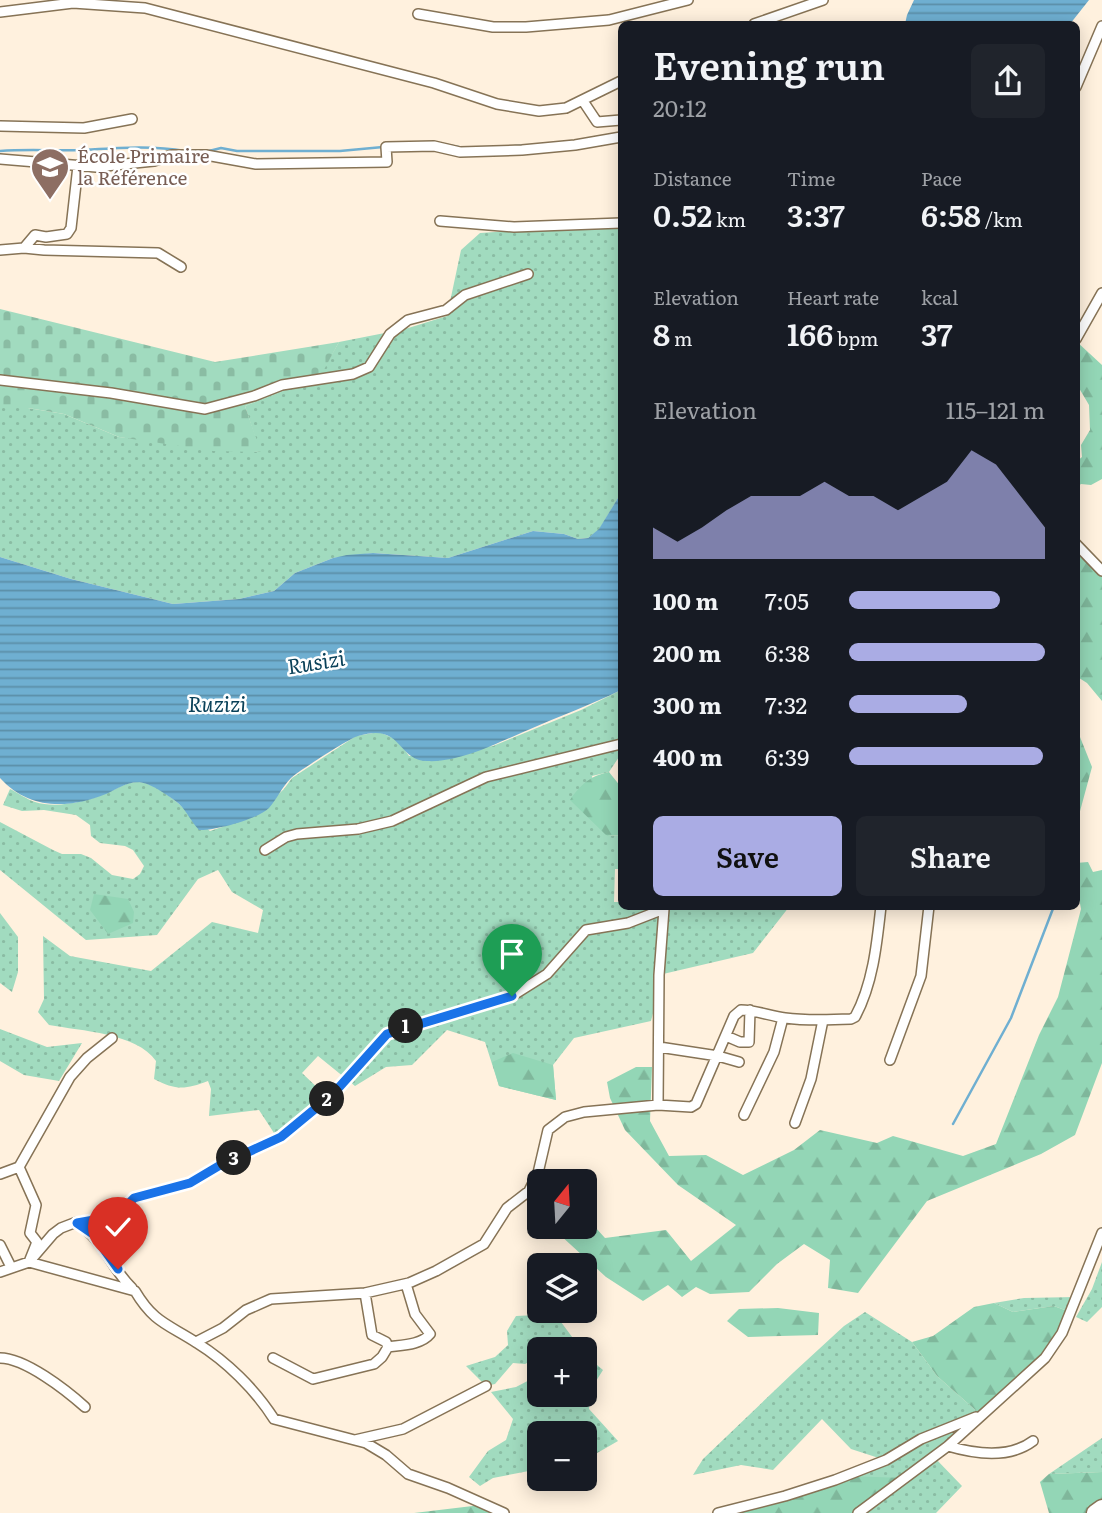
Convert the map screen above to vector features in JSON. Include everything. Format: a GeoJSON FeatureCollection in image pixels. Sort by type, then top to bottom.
{"type":"FeatureCollection","features":[{"type":"Feature","properties":{"kind":"highway"},"geometry":{"type":"LineString","coordinates":[[1095,1513],[1102,1508]]}},
{"type":"Feature","properties":{"kind":"street"},"geometry":{"type":"LineString","coordinates":[[418,14],[493,27],[526,27],[609,20],[688,0]]}},
{"type":"Feature","properties":{"kind":"street"},"geometry":{"type":"LineString","coordinates":[[783,20],[823,0]]}},
{"type":"Feature","properties":{"kind":"street"},"geometry":{"type":"LineString","coordinates":[[0,12],[55,3],[145,8],[434,83],[512,107],[558,111],[618,82]]}},
{"type":"Feature","properties":{"kind":"street"},"geometry":{"type":"LineString","coordinates":[[1080,78],[1102,26]]}},
{"type":"Feature","properties":{"kind":"street"},"geometry":{"type":"LineString","coordinates":[[583,101],[597,122],[618,120]]}},
{"type":"Feature","properties":{"kind":"street"},"geometry":{"type":"LineString","coordinates":[[0,126],[84,128],[132,120]]}},
{"type":"Feature","properties":{"kind":"street"},"geometry":{"type":"LineString","coordinates":[[0,159],[78,166],[115,166],[154,161],[172,155],[206,155],[256,164],[387,162],[386,147],[418,145],[443,147],[460,152],[522,150],[618,138]]}},
{"type":"Feature","properties":{"kind":"street"},"geometry":{"type":"LineString","coordinates":[[24,248],[35,235],[46,237],[67,233],[71,228],[78,166]]}},
{"type":"Feature","properties":{"kind":"street"},"geometry":{"type":"LineString","coordinates":[[440,221],[514,228],[618,223]]}},
{"type":"Feature","properties":{"kind":"street"},"geometry":{"type":"LineString","coordinates":[[0,250],[24,248],[158,253],[181,267]]}},
{"type":"Feature","properties":{"kind":"street"},"geometry":{"type":"LineString","coordinates":[[0,380],[98,391],[205,409],[254,396],[282,385],[361,371],[369,367],[390,334],[408,320],[446,310],[465,295],[528,274]]}},
{"type":"Feature","properties":{"kind":"street"},"geometry":{"type":"LineString","coordinates":[[1080,332],[1102,293]]}},
{"type":"Feature","properties":{"kind":"street"},"geometry":{"type":"LineString","coordinates":[[1080,548],[1102,571]]}},
{"type":"Feature","properties":{"kind":"street"},"geometry":{"type":"LineString","coordinates":[[265,850],[286,837],[297,834],[358,829],[392,821],[486,777],[618,745]]}},
{"type":"Feature","properties":{"kind":"street"},"geometry":{"type":"LineString","coordinates":[[29,1262],[61,1228],[117,1216],[134,1198],[190,1183],[222,1164],[281,1137],[333,1094],[387,1034],[512,996],[547,974],[586,930],[628,923],[659,910]]}},
{"type":"Feature","properties":{"kind":"street"},"geometry":{"type":"LineString","coordinates":[[658,1105],[659,975],[664,910]]}},
{"type":"Feature","properties":{"kind":"street"},"geometry":{"type":"LineString","coordinates":[[196,1342],[223,1328],[246,1310],[271,1299],[366,1293],[406,1284],[436,1271],[484,1244],[507,1208],[524,1196],[533,1185],[548,1130],[565,1116],[584,1112],[658,1105],[691,1107],[696,1104],[734,1016],[741,1010],[783,1018],[851,1019],[859,1009],[876,948],[881,910]]}},
{"type":"Feature","properties":{"kind":"street"},"geometry":{"type":"LineString","coordinates":[[890,1060],[921,976],[929,910]]}},
{"type":"Feature","properties":{"kind":"street"},"geometry":{"type":"LineString","coordinates":[[726,1036],[740,1042],[749,1042],[750,1010]]}},
{"type":"Feature","properties":{"kind":"street"},"geometry":{"type":"LineString","coordinates":[[744,1115],[774,1052],[783,1018]]}},
{"type":"Feature","properties":{"kind":"street"},"geometry":{"type":"LineString","coordinates":[[795,1123],[811,1079],[823,1020]]}},
{"type":"Feature","properties":{"kind":"street"},"geometry":{"type":"LineString","coordinates":[[0,1174],[19,1167],[70,1077],[87,1058],[112,1038]]}},
{"type":"Feature","properties":{"kind":"street"},"geometry":{"type":"LineString","coordinates":[[659,1047],[739,1062]]}},
{"type":"Feature","properties":{"kind":"street"},"geometry":{"type":"LineString","coordinates":[[19,1167],[36,1205],[30,1233],[37,1242],[29,1262]]}},
{"type":"Feature","properties":{"kind":"street"},"geometry":{"type":"LineString","coordinates":[[77,1223],[93,1234],[110,1256],[123,1280],[160,1323],[196,1342],[219,1359],[261,1398],[274,1419],[366,1443],[386,1455],[408,1474],[504,1513]]}},
{"type":"Feature","properties":{"kind":"street"},"geometry":{"type":"LineString","coordinates":[[858,1513],[948,1446],[1026,1377],[1055,1344],[1062,1333],[1102,1233]]}},
{"type":"Feature","properties":{"kind":"street"},"geometry":{"type":"LineString","coordinates":[[0,1245],[11,1267]]}},
{"type":"Feature","properties":{"kind":"street"},"geometry":{"type":"LineString","coordinates":[[0,1272],[29,1262],[135,1292]]}},
{"type":"Feature","properties":{"kind":"street"},"geometry":{"type":"LineString","coordinates":[[388,1347],[414,1343],[426,1339],[430,1334],[415,1314],[406,1284]]}},
{"type":"Feature","properties":{"kind":"street"},"geometry":{"type":"LineString","coordinates":[[366,1293],[372,1335],[386,1342],[388,1347]]}},
{"type":"Feature","properties":{"kind":"street"},"geometry":{"type":"LineString","coordinates":[[273,1358],[313,1380],[374,1364],[388,1347]]}},
{"type":"Feature","properties":{"kind":"street"},"geometry":{"type":"LineString","coordinates":[[0,1358],[12,1358],[60,1384],[85,1407]]}},
{"type":"Feature","properties":{"kind":"street"},"geometry":{"type":"LineString","coordinates":[[354,1440],[402,1429],[486,1386]]}},
{"type":"Feature","properties":{"kind":"street"},"geometry":{"type":"LineString","coordinates":[[718,1513],[835,1480],[886,1460],[922,1438],[981,1415]]}},
{"type":"Feature","properties":{"kind":"street"},"geometry":{"type":"LineString","coordinates":[[948,1446],[972,1453],[1001,1452],[1023,1449],[1033,1441]]}},
{"type":"Feature","properties":{"kind":"green space"},"geometry":{"type":"Polygon","coordinates":[[[618,224],[618,498],[599,530],[588,538],[578,539],[564,534],[533,531],[448,558],[373,553],[333,558],[295,573],[274,591],[239,599],[173,604],[71,579],[0,557],[0,408],[28,408],[64,414],[119,437],[260,452],[245,406],[319,377],[339,342],[405,329],[447,316],[461,250],[480,233],[618,224]]]}},
{"type":"Feature","properties":{"kind":"green space"},"geometry":{"type":"Polygon","coordinates":[[[0,309],[215,362],[339,342],[320,377],[245,406],[261,452],[213,451],[119,437],[64,414],[28,408],[0,408],[0,309]]]}},
{"type":"Feature","properties":{"kind":"green space"},"geometry":{"type":"Polygon","coordinates":[[[1080,345],[1102,365],[1102,479],[1091,485],[1080,485],[1081,445],[1090,430],[1089,405],[1080,390],[1080,345]]]}},
{"type":"Feature","properties":{"kind":"green space"},"geometry":{"type":"Polygon","coordinates":[[[1085,546],[1102,563],[1102,701],[1080,679],[1080,548],[1085,546]]]}},
{"type":"Feature","properties":{"kind":"green space"},"geometry":{"type":"Polygon","coordinates":[[[618,692],[618,758],[609,772],[592,776],[607,836],[618,835],[614,902],[618,902],[618,910],[787,910],[753,953],[663,974],[651,1021],[574,1038],[553,1065],[556,1100],[499,1086],[485,1042],[447,1030],[412,1065],[386,1067],[355,1086],[318,1056],[302,1073],[324,1094],[288,1126],[274,1133],[259,1110],[209,1116],[211,1089],[208,1081],[180,1088],[161,1083],[154,1079],[156,1061],[136,1044],[107,1035],[49,1025],[38,1012],[44,999],[43,936],[70,956],[151,971],[212,922],[258,933],[263,910],[232,892],[218,870],[198,879],[157,935],[86,940],[0,870],[0,822],[62,854],[81,854],[91,858],[112,875],[133,879],[140,874],[144,866],[133,850],[125,846],[100,843],[91,836],[90,825],[76,815],[44,810],[22,811],[3,805],[10,789],[35,802],[53,805],[92,798],[131,783],[145,783],[171,797],[210,831],[255,816],[292,778],[356,736],[379,732],[398,740],[409,756],[493,746],[581,710],[618,692]]]}},
{"type":"Feature","properties":{"kind":"green space"},"geometry":{"type":"Polygon","coordinates":[[[1080,737],[1092,767],[1080,811],[1080,737]]]}},
{"type":"Feature","properties":{"kind":"green space"},"geometry":{"type":"Polygon","coordinates":[[[609,772],[618,783],[618,835],[607,836],[570,800],[578,789],[596,776],[609,772]]]}},
{"type":"Feature","properties":{"kind":"green space"},"geometry":{"type":"Polygon","coordinates":[[[1088,862],[1093,872],[1102,870],[1102,1063],[1075,1135],[1041,1154],[927,1201],[858,1293],[828,1288],[830,1260],[804,1244],[777,1264],[749,1292],[710,1294],[696,1287],[682,1297],[668,1285],[643,1301],[597,1269],[597,1253],[580,1253],[564,1239],[597,1239],[597,1229],[605,1238],[666,1230],[691,1261],[736,1225],[678,1185],[625,1130],[610,1098],[607,1082],[636,1067],[652,1067],[650,1121],[669,1156],[706,1155],[743,1175],[794,1150],[820,1130],[877,1143],[893,1136],[963,1156],[996,1144],[1039,1035],[1058,997],[1081,909],[1080,863],[1088,862]]]}},
{"type":"Feature","properties":{"kind":"green space"},"geometry":{"type":"Polygon","coordinates":[[[94,894],[128,899],[134,912],[133,923],[108,934],[90,910],[94,894]]]}},
{"type":"Feature","properties":{"kind":"green space"},"geometry":{"type":"Polygon","coordinates":[[[0,913],[18,937],[18,972],[12,992],[0,983],[0,913]]]}},
{"type":"Feature","properties":{"kind":"green space"},"geometry":{"type":"Polygon","coordinates":[[[0,1029],[47,1047],[82,1043],[59,1081],[24,1075],[0,1061],[0,1029]]]}},
{"type":"Feature","properties":{"kind":"green space"},"geometry":{"type":"Polygon","coordinates":[[[513,1053],[553,1065],[556,1100],[499,1086],[492,1062],[513,1053]]]}},
{"type":"Feature","properties":{"kind":"green space"},"geometry":{"type":"Polygon","coordinates":[[[1102,1262],[1102,1307],[1087,1322],[1076,1317],[1092,1289],[1102,1262]]]}},
{"type":"Feature","properties":{"kind":"green space"},"geometry":{"type":"Polygon","coordinates":[[[1076,1297],[1070,1312],[1054,1306],[1013,1312],[994,1303],[1024,1298],[1076,1297]]]}},
{"type":"Feature","properties":{"kind":"green space"},"geometry":{"type":"Polygon","coordinates":[[[994,1303],[1013,1312],[1054,1306],[1070,1312],[1055,1344],[981,1415],[937,1376],[912,1342],[933,1336],[974,1307],[994,1303]]]}},
{"type":"Feature","properties":{"kind":"green space"},"geometry":{"type":"Polygon","coordinates":[[[778,1308],[819,1313],[818,1335],[748,1337],[727,1321],[739,1309],[778,1308]]]}},
{"type":"Feature","properties":{"kind":"green space"},"geometry":{"type":"Polygon","coordinates":[[[865,1312],[912,1342],[937,1376],[981,1415],[934,1457],[962,1486],[936,1513],[858,1513],[845,1476],[885,1460],[851,1449],[822,1419],[773,1470],[741,1465],[693,1475],[703,1459],[794,1372],[844,1326],[865,1312]]]}},
{"type":"Feature","properties":{"kind":"green space"},"geometry":{"type":"Polygon","coordinates":[[[527,1315],[527,1323],[562,1323],[572,1337],[527,1337],[527,1363],[513,1363],[495,1384],[486,1386],[466,1366],[495,1357],[508,1345],[507,1331],[516,1316],[527,1315]]]}},
{"type":"Feature","properties":{"kind":"green space"},"geometry":{"type":"Polygon","coordinates":[[[597,1365],[603,1370],[597,1380],[597,1365]]]}},
{"type":"Feature","properties":{"kind":"green space"},"geometry":{"type":"Polygon","coordinates":[[[527,1381],[527,1407],[589,1407],[618,1441],[597,1453],[597,1421],[527,1421],[527,1471],[493,1478],[480,1486],[469,1477],[488,1451],[506,1440],[513,1419],[491,1392],[516,1387],[527,1381]]]}},
{"type":"Feature","properties":{"kind":"green space"},"geometry":{"type":"Polygon","coordinates":[[[1102,1438],[1102,1472],[1049,1474],[1102,1438]]]}},
{"type":"Feature","properties":{"kind":"green space"},"geometry":{"type":"Polygon","coordinates":[[[1102,1472],[1102,1508],[1095,1513],[1049,1513],[1040,1482],[1049,1474],[1102,1472]]]}},
{"type":"Feature","properties":{"kind":"green space"},"geometry":{"type":"Polygon","coordinates":[[[845,1476],[906,1478],[858,1513],[718,1513],[845,1476]]]}},
{"type":"Feature","properties":{"kind":"green space"},"geometry":{"type":"Polygon","coordinates":[[[481,1505],[497,1513],[414,1513],[481,1505]]]}},
{"type":"Feature","properties":{"kind":"water"},"geometry":{"type":"Polygon","coordinates":[[[914,0],[1089,0],[1072,21],[906,21],[914,0]]]}},
{"type":"Feature","properties":{"kind":"water","name":"Ruzizi"},"geometry":{"type":"Polygon","coordinates":[[[618,498],[618,691],[492,746],[453,759],[427,761],[409,755],[391,737],[383,734],[358,736],[295,775],[263,812],[236,824],[206,830],[199,830],[172,798],[141,782],[126,784],[92,799],[50,804],[23,796],[0,778],[0,557],[71,579],[173,604],[239,599],[274,591],[295,573],[347,555],[373,553],[448,558],[533,531],[564,534],[578,539],[588,538],[599,529],[618,498]]]}},
{"type":"Feature","properties":{"kind":"waterway"},"geometry":{"type":"LineString","coordinates":[[438,143],[463,148]]}},
{"type":"Feature","properties":{"kind":"waterway"},"geometry":{"type":"LineString","coordinates":[[515,146],[536,145]]}},
{"type":"Feature","properties":{"kind":"waterway"},"geometry":{"type":"LineString","coordinates":[[209,151],[221,148],[237,151],[340,151],[383,147]]}},
{"type":"Feature","properties":{"kind":"waterway"},"geometry":{"type":"LineString","coordinates":[[0,151],[134,148],[185,151]]}},
{"type":"Feature","properties":{"kind":"waterway"},"geometry":{"type":"LineString","coordinates":[[953,1124],[1011,1018],[1052,910]]}},
{"type":"Feature","properties":{"kind":"place","name":"École Primaire la Référence"},"geometry":{"type":"Point","coordinates":[50,201]}},
{"type":"Feature","properties":{"kind":"route"},"geometry":{"type":"LineString","coordinates":[[118,1269],[93,1234],[77,1223],[117,1216],[134,1198],[190,1183],[222,1164],[281,1137],[333,1094],[387,1034],[512,996]]}},
{"type":"Feature","properties":{"kind":"water label","name":"Rusizi"},"geometry":{"type":"Point","coordinates":[316,663]}}]}
